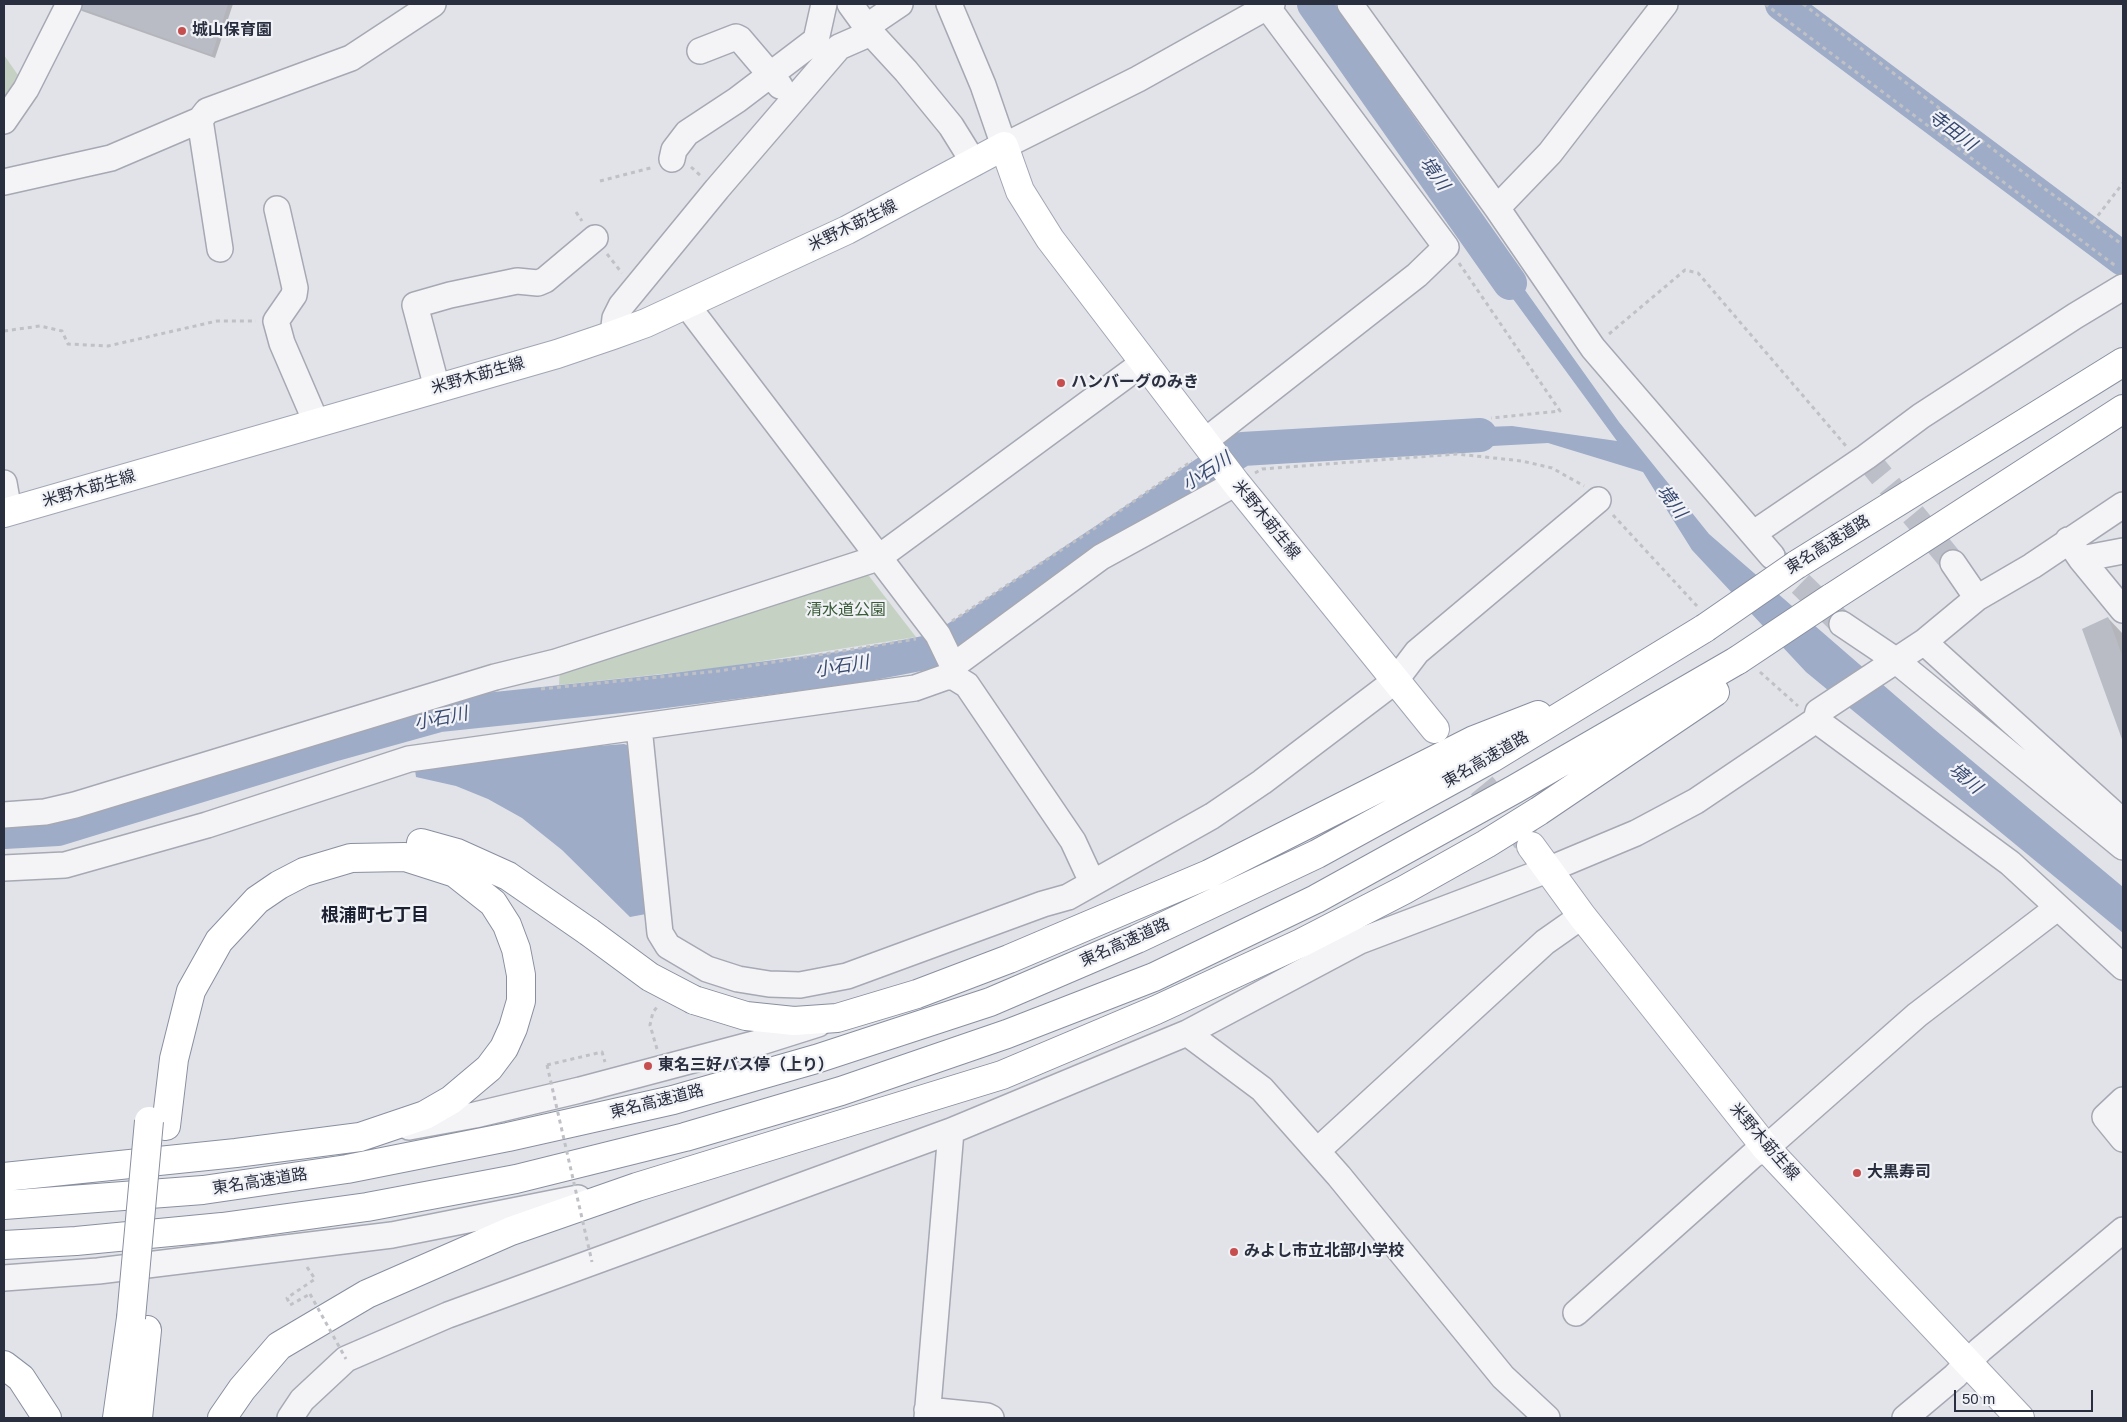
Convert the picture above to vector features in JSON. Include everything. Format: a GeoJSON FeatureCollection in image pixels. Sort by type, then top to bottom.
{"type":"FeatureCollection","features":[{"type":"Feature","properties":{"kind":"main road","name":"米野木莇生線"},"geometry":{"type":"LineString","coordinates":[[6,512],[557,354],[613,335],[686,304],[847,230],[1004,146],[1020,191],[1050,239],[1143,363],[1236,482],[1435,729]]}},
{"type":"Feature","properties":{"kind":"main road","name":"東名高速道路"},"geometry":{"type":"LineString","coordinates":[[4,1205],[204,1190],[348,1168],[508,1137],[673,1100],[816,1059],[990,1002],[1137,939],[1317,854],[1492,758],[1704,628],[1784,560],[2123,362]]}},
{"type":"Feature","properties":{"kind":"main road"},"geometry":{"type":"LineString","coordinates":[[4,1245],[76,1241],[222,1227],[367,1207],[516,1178],[666,1142],[841,1091],[1007,1034],[1154,977],[1316,899],[1742,665],[1838,610],[1892,560],[2123,409]]}},
{"type":"Feature","properties":{"kind":"main road"},"geometry":{"type":"LineString","coordinates":[[222,1418],[242,1389],[279,1346],[367,1294],[511,1231],[637,1187],[1002,1076],[1156,1010],[1301,943],[1404,890],[1494,840],[1647,739],[1742,665]]}},
{"type":"Feature","properties":{"kind":"main road"},"geometry":{"type":"LineString","coordinates":[[138,1418],[139,1319],[157,1123],[156,1066],[168,1012],[181,975],[206,930],[236,896],[254,881],[293,859],[314,850],[359,840],[398,840],[442,848],[483,863],[508,876],[650,977],[694,1000],[719,1009],[768,1020],[837,1018],[916,994],[1009,959],[1209,874],[1474,740],[1612,686]]}},
{"type":"Feature","properties":{"kind":"main road","name":"米野木莇生線"},"geometry":{"type":"LineString","coordinates":[[1531,846],[1550,869],[1582,916],[1766,1148],[2020,1418]]}},
{"type":"Feature","properties":{"kind":"main road"},"geometry":{"type":"LineString","coordinates":[[4,1177],[236,1153],[360,1137],[425,1114],[474,1083],[490,1068],[504,1048],[514,1028],[521,1000],[521,975],[516,949],[507,925],[493,902],[454,873],[405,857],[351,858],[304,872],[257,900],[219,941],[191,991],[157,1123]]}},
{"type":"Feature","properties":{"kind":"main road"},"geometry":{"type":"LineString","coordinates":[[117,1418],[139,1319]]}},
{"type":"Feature","properties":{"kind":"main road"},"geometry":{"type":"LineString","coordinates":[[4,1365],[21,1378],[48,1418]]}},
{"type":"Feature","properties":{"kind":"street"},"geometry":{"type":"LineString","coordinates":[[4,121],[26,89],[69,4]]}},
{"type":"Feature","properties":{"kind":"street"},"geometry":{"type":"LineString","coordinates":[[4,182],[111,158],[200,120],[206,111],[351,58],[433,4]]}},
{"type":"Feature","properties":{"kind":"street"},"geometry":{"type":"LineString","coordinates":[[672,158],[674,150],[687,133],[737,100],[816,40],[824,4]]}},
{"type":"Feature","properties":{"kind":"street"},"geometry":{"type":"LineString","coordinates":[[850,4],[869,30],[952,126],[974,163]]}},
{"type":"Feature","properties":{"kind":"street"},"geometry":{"type":"LineString","coordinates":[[613,335],[615,318],[621,306],[839,48],[869,30],[900,4]]}},
{"type":"Feature","properties":{"kind":"street"},"geometry":{"type":"LineString","coordinates":[[949,4],[983,85],[1004,146],[1138,79],[1268,5],[1446,247],[1417,275],[1207,443]]}},
{"type":"Feature","properties":{"kind":"street"},"geometry":{"type":"LineString","coordinates":[[1350,4],[1496,208],[1593,348],[1754,533],[1784,560]]}},
{"type":"Feature","properties":{"kind":"street"},"geometry":{"type":"LineString","coordinates":[[1496,208],[1550,153],[1665,4]]}},
{"type":"Feature","properties":{"kind":"street"},"geometry":{"type":"LineString","coordinates":[[700,51],[736,37],[740,39],[769,75],[795,99]]}},
{"type":"Feature","properties":{"kind":"street"},"geometry":{"type":"LineString","coordinates":[[200,120],[220,250]]}},
{"type":"Feature","properties":{"kind":"street"},"geometry":{"type":"LineString","coordinates":[[277,209],[295,288],[294,295],[276,321],[282,343],[316,422]]}},
{"type":"Feature","properties":{"kind":"street"},"geometry":{"type":"LineString","coordinates":[[437,388],[415,305],[450,295],[517,281],[538,283],[545,280],[595,238]]}},
{"type":"Feature","properties":{"kind":"street"},"geometry":{"type":"LineString","coordinates":[[1754,533],[1921,416],[2074,316],[2123,287]]}},
{"type":"Feature","properties":{"kind":"street"},"geometry":{"type":"LineString","coordinates":[[686,304],[878,558],[944,650],[1072,842],[1092,882]]}},
{"type":"Feature","properties":{"kind":"street"},"geometry":{"type":"LineString","coordinates":[[4,815],[45,812],[75,805],[468,686],[556,662],[878,558],[1143,363]]}},
{"type":"Feature","properties":{"kind":"street"},"geometry":{"type":"LineString","coordinates":[[944,650],[1101,557],[1236,482]]}},
{"type":"Feature","properties":{"kind":"street"},"geometry":{"type":"LineString","coordinates":[[4,483],[6,512]]}},
{"type":"Feature","properties":{"kind":"street"},"geometry":{"type":"LineString","coordinates":[[638,727],[660,933],[668,946],[691,961],[730,976],[769,984],[800,985],[848,976],[1042,904],[1068,897],[1212,816],[1270,776],[1395,681],[1417,652],[1598,500]]}},
{"type":"Feature","properties":{"kind":"street"},"geometry":{"type":"LineString","coordinates":[[2074,550],[2123,505]]}},
{"type":"Feature","properties":{"kind":"street"},"geometry":{"type":"LineString","coordinates":[[2074,550],[2123,610]]}},
{"type":"Feature","properties":{"kind":"street"},"geometry":{"type":"LineString","coordinates":[[290,1418],[302,1400],[346,1359],[448,1315],[951,1131],[1187,1033],[1360,941],[1550,869],[1636,833],[1696,802],[1894,660],[1924,642],[1978,598],[2032,566],[2074,550],[2123,550]]}},
{"type":"Feature","properties":{"kind":"street"},"geometry":{"type":"LineString","coordinates":[[1953,563],[1978,598]]}},
{"type":"Feature","properties":{"kind":"street"},"geometry":{"type":"LineString","coordinates":[[1838,610],[1894,660],[2123,847]]}},
{"type":"Feature","properties":{"kind":"street"},"geometry":{"type":"LineString","coordinates":[[1924,642],[2123,822]]}},
{"type":"Feature","properties":{"kind":"street"},"geometry":{"type":"LineString","coordinates":[[4,868],[65,865],[207,825],[409,759],[915,688],[946,677],[944,650]]}},
{"type":"Feature","properties":{"kind":"street"},"geometry":{"type":"LineString","coordinates":[[1817,716],[2010,864],[2123,968]]}},
{"type":"Feature","properties":{"kind":"street"},"geometry":{"type":"LineString","coordinates":[[1576,1313],[1753,1155],[1766,1148],[1917,1015],[2057,908]]}},
{"type":"Feature","properties":{"kind":"street"},"geometry":{"type":"LineString","coordinates":[[1317,1151],[1545,942],[1582,916]]}},
{"type":"Feature","properties":{"kind":"street"},"geometry":{"type":"LineString","coordinates":[[360,1137],[475,1115],[580,1090],[761,1042],[837,1018]]}},
{"type":"Feature","properties":{"kind":"street"},"geometry":{"type":"LineString","coordinates":[[1187,1033],[1262,1089],[1317,1151],[1503,1376],[1547,1418]]}},
{"type":"Feature","properties":{"kind":"street"},"geometry":{"type":"LineString","coordinates":[[2123,1100],[2105,1117],[2123,1139]]}},
{"type":"Feature","properties":{"kind":"street"},"geometry":{"type":"LineString","coordinates":[[951,1131],[927,1414],[987,1416],[991,1418]]}},
{"type":"Feature","properties":{"kind":"street"},"geometry":{"type":"LineString","coordinates":[[4,1278],[108,1270],[392,1235],[637,1187]]}},
{"type":"Feature","properties":{"kind":"street"},"geometry":{"type":"LineString","coordinates":[[1905,1418],[2123,1230]]}},
{"type":"Feature","properties":{"kind":"path"},"geometry":{"type":"LineString","coordinates":[[1765,4],[2123,272]]}},
{"type":"Feature","properties":{"kind":"path"},"geometry":{"type":"LineString","coordinates":[[1803,4],[2037,183],[2093,222],[2123,246]]}},
{"type":"Feature","properties":{"kind":"path"},"geometry":{"type":"LineString","coordinates":[[2093,222],[2123,183]]}},
{"type":"Feature","properties":{"kind":"path"},"geometry":{"type":"LineString","coordinates":[[1446,247],[1467,272],[1560,411],[1491,418]]}},
{"type":"Feature","properties":{"kind":"path"},"geometry":{"type":"LineString","coordinates":[[1593,348],[1685,270],[1698,273],[1859,461]]}},
{"type":"Feature","properties":{"kind":"path"},"geometry":{"type":"LineString","coordinates":[[4,331],[40,326],[62,330],[68,344],[108,346],[217,321],[276,321]]}},
{"type":"Feature","properties":{"kind":"path"},"geometry":{"type":"LineString","coordinates":[[533,690],[719,671],[917,639],[944,650],[965,614],[1188,465],[1207,443]]}},
{"type":"Feature","properties":{"kind":"path"},"geometry":{"type":"LineString","coordinates":[[592,1262],[547,1065],[602,1052]]}},
{"type":"Feature","properties":{"kind":"path"},"geometry":{"type":"LineString","coordinates":[[305,1263],[314,1279],[287,1298],[290,1305],[310,1294],[346,1359]]}},
{"type":"Feature","properties":{"kind":"green space"},"geometry":{"type":"Polygon","coordinates":[[[4,55],[18,75],[4,99],[4,55]]]}},
{"type":"Feature","properties":{"kind":"green space","name":"清水道公園"},"geometry":{"type":"Polygon","coordinates":[[[858,570],[869,576],[916,637],[718,668],[559,685],[560,667],[858,570]]]}},
{"type":"Feature","properties":{"kind":"water"},"geometry":{"type":"Polygon","coordinates":[[[1490,241],[1619,422],[1709,534],[1934,729],[2123,887],[2123,933],[1806,672],[1692,550],[1643,472],[1548,443],[1437,449],[1433,429],[1512,426],[1617,441],[1478,251],[1490,241]]]}},
{"type":"Feature","properties":{"kind":"water"},"geometry":{"type":"Polygon","coordinates":[[[624,744],[630,746],[646,914],[630,917],[562,850],[522,818],[488,799],[456,786],[416,777],[415,770],[508,753],[624,744]]]}},
{"type":"Feature","properties":{"kind":"building","name":"城山保育園"},"geometry":{"type":"Polygon","coordinates":[[[78,4],[228,4],[212,55],[77,7],[78,4]]]}},
{"type":"Feature","properties":{"kind":"building"},"geometry":{"type":"Polygon","coordinates":[[[2108,617],[2123,658],[2123,742],[2082,629],[2108,617]]]}},
{"type":"Feature","properties":{"kind":"waterway","name":"境川"},"geometry":{"type":"LineString","coordinates":[[1314,4],[1510,283]]}},
{"type":"Feature","properties":{"kind":"waterway","name":"寺田川"},"geometry":{"type":"LineString","coordinates":[[1782,4],[2123,259]]}},
{"type":"Feature","properties":{"kind":"waterway","name":"小石川"},"geometry":{"type":"LineString","coordinates":[[4,832],[58,829],[335,744],[439,715],[658,692],[852,667],[935,651],[970,630],[1242,449],[1480,435]]}},
{"type":"Feature","properties":{"kind":"tunnel"},"geometry":{"type":"LineString","coordinates":[[1866,457],[1953,563]]}},
{"type":"Feature","properties":{"kind":"tunnel"},"geometry":{"type":"LineString","coordinates":[[1774,558],[1842,624]]}},
{"type":"Feature","properties":{"kind":"tunnel"},"geometry":{"type":"LineString","coordinates":[[1455,753],[1529,843]]}},
{"type":"Feature","properties":{"kind":"place","name":"城山保育園"},"geometry":{"type":"Point","coordinates":[182,31]}},
{"type":"Feature","properties":{"kind":"place","name":"ハンバーグのみき"},"geometry":{"type":"Point","coordinates":[1061,383]}},
{"type":"Feature","properties":{"kind":"place","name":"東名三好バス停（上り）"},"geometry":{"type":"Point","coordinates":[648,1066]}},
{"type":"Feature","properties":{"kind":"place","name":"大黒寿司"},"geometry":{"type":"Point","coordinates":[1857,1173]}},
{"type":"Feature","properties":{"kind":"place","name":"みよし市立北部小学校"},"geometry":{"type":"Point","coordinates":[1234,1252]}},
{"type":"Feature","properties":{"kind":"district","name":"根浦町七丁目"},"geometry":{"type":"Point","coordinates":[375,916]}}]}
